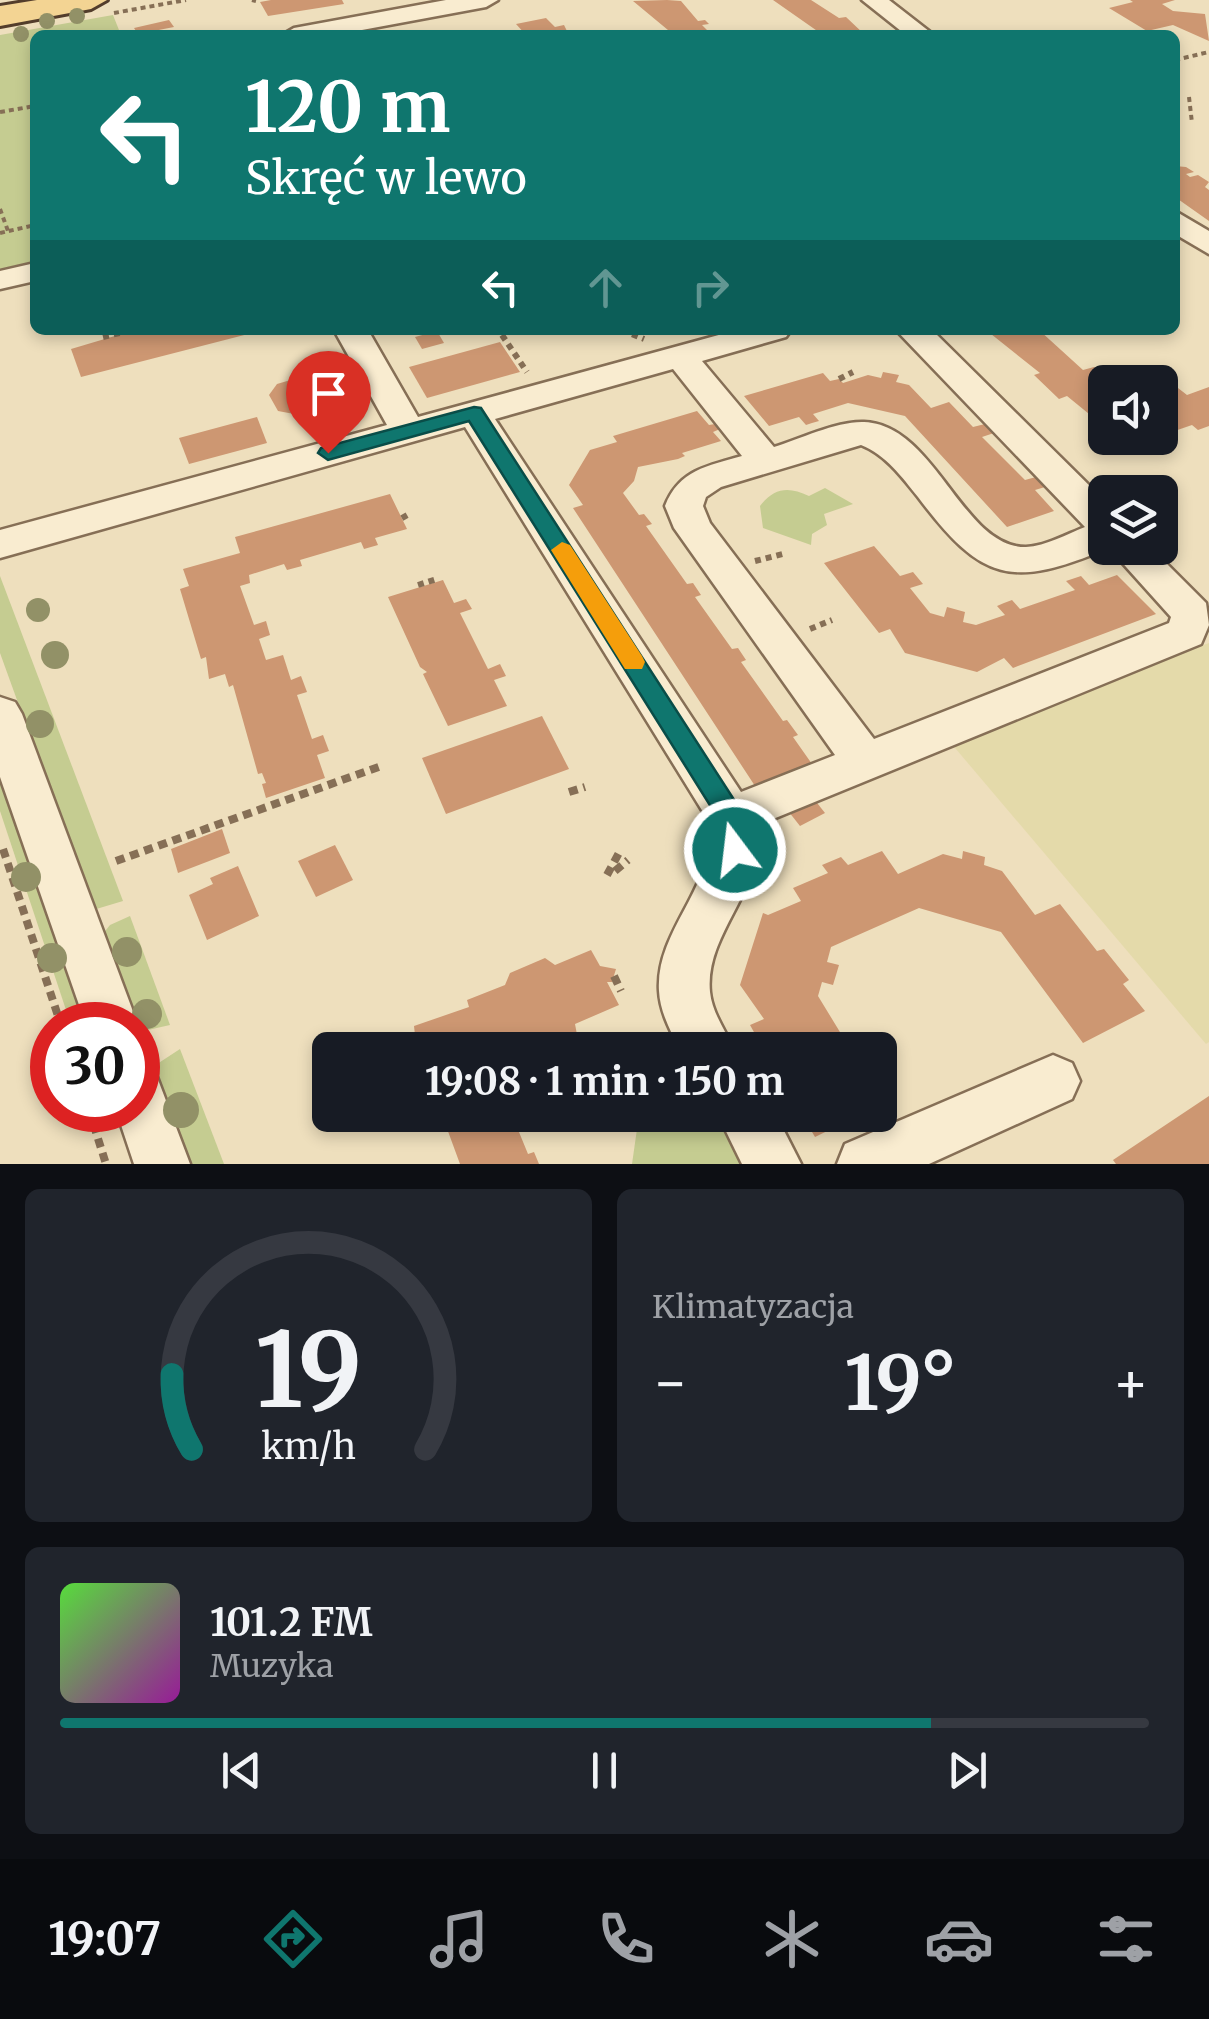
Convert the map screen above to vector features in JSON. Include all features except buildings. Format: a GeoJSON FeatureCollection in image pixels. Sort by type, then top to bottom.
{"type":"FeatureCollection","features":[{"type":"Feature","properties":{"kind":"main road"},"geometry":{"type":"LineString","coordinates":[[0,3],[17,0]]}},
{"type":"Feature","properties":{"kind":"main road"},"geometry":{"type":"LineString","coordinates":[[0,16],[92,0]]}},
{"type":"Feature","properties":{"kind":"street"},"geometry":{"type":"LineString","coordinates":[[321,30],[486,0]]}},
{"type":"Feature","properties":{"kind":"street"},"geometry":{"type":"LineString","coordinates":[[874,0],[915,30]]}},
{"type":"Feature","properties":{"kind":"street"},"geometry":{"type":"LineString","coordinates":[[1180,224],[1209,245]]}},
{"type":"Feature","properties":{"kind":"street"},"geometry":{"type":"LineString","coordinates":[[0,280],[30,273]]}},
{"type":"Feature","properties":{"kind":"street"},"geometry":{"type":"LineString","coordinates":[[354,335],[408,431]]}},
{"type":"Feature","properties":{"kind":"street"},"geometry":{"type":"LineString","coordinates":[[0,544],[474,413],[664,348],[743,335]]}},
{"type":"Feature","properties":{"kind":"street"},"geometry":{"type":"LineString","coordinates":[[918,335],[1088,507]]}},
{"type":"Feature","properties":{"kind":"street"},"geometry":{"type":"LineString","coordinates":[[664,348],[764,460]]}},
{"type":"Feature","properties":{"kind":"street"},"geometry":{"type":"LineString","coordinates":[[474,413],[731,816],[735,850],[684,982],[688,1012],[699,1032]]}},
{"type":"Feature","properties":{"kind":"street"},"geometry":{"type":"LineString","coordinates":[[866,762],[685,513],[686,496],[699,482],[844,435],[872,435],[887,442],[991,552],[1026,561],[1088,540]]}},
{"type":"Feature","properties":{"kind":"street"},"geometry":{"type":"LineString","coordinates":[[731,816],[1186,633],[1193,622],[1188,608],[1145,565]]}},
{"type":"Feature","properties":{"kind":"street"},"geometry":{"type":"LineString","coordinates":[[0,714],[104,1002]]}},
{"type":"Feature","properties":{"kind":"street"},"geometry":{"type":"LineString","coordinates":[[865,1164],[1053,1081]]}},
{"type":"Feature","properties":{"kind":"street"},"geometry":{"type":"LineString","coordinates":[[151,1132],[162,1164]]}},
{"type":"Feature","properties":{"kind":"street"},"geometry":{"type":"LineString","coordinates":[[755,1132],[773,1164]]}},
{"type":"Feature","properties":{"kind":"path"},"geometry":{"type":"LineString","coordinates":[[126,11],[186,0]]}},
{"type":"Feature","properties":{"kind":"path"},"geometry":{"type":"LineString","coordinates":[[1180,59],[1209,52]]}},
{"type":"Feature","properties":{"kind":"path"},"geometry":{"type":"LineString","coordinates":[[1189,97],[1192,124]]}},
{"type":"Feature","properties":{"kind":"path"},"geometry":{"type":"LineString","coordinates":[[0,112],[30,107]]}},
{"type":"Feature","properties":{"kind":"path"},"geometry":{"type":"LineString","coordinates":[[0,209],[4,232],[30,226]]}},
{"type":"Feature","properties":{"kind":"path"},"geometry":{"type":"LineString","coordinates":[[103,337],[111,335]]}},
{"type":"Feature","properties":{"kind":"path"},"geometry":{"type":"LineString","coordinates":[[502,335],[528,373]]}},
{"type":"Feature","properties":{"kind":"path"},"geometry":{"type":"LineString","coordinates":[[634,335],[664,348]]}},
{"type":"Feature","properties":{"kind":"path"},"geometry":{"type":"LineString","coordinates":[[839,379],[853,372]]}},
{"type":"Feature","properties":{"kind":"path"},"geometry":{"type":"LineString","coordinates":[[403,514],[408,523]]}},
{"type":"Feature","properties":{"kind":"path"},"geometry":{"type":"LineString","coordinates":[[418,585],[437,579]]}},
{"type":"Feature","properties":{"kind":"path"},"geometry":{"type":"LineString","coordinates":[[804,631],[832,620]]}},
{"type":"Feature","properties":{"kind":"path"},"geometry":{"type":"LineString","coordinates":[[116,861],[177,834],[384,765]]}},
{"type":"Feature","properties":{"kind":"path"},"geometry":{"type":"LineString","coordinates":[[569,792],[585,787]]}},
{"type":"Feature","properties":{"kind":"path"},"geometry":{"type":"LineString","coordinates":[[0,839],[53,1002]]}},
{"type":"Feature","properties":{"kind":"path"},"geometry":{"type":"LineString","coordinates":[[620,851],[611,873],[628,860]]}},
{"type":"Feature","properties":{"kind":"path"},"geometry":{"type":"LineString","coordinates":[[614,976],[621,991]]}},
{"type":"Feature","properties":{"kind":"path"},"geometry":{"type":"LineString","coordinates":[[95,1132],[106,1164]]}},
{"type":"Feature","properties":{"kind":"shaded area"},"geometry":{"type":"Polygon","coordinates":[[[1209,643],[1209,1042],[1206,1044],[950,742],[1209,643]]]}},
{"type":"Feature","properties":{"kind":"green space"},"geometry":{"type":"Polygon","coordinates":[[[113,15],[119,30],[30,30],[30,262],[0,269],[0,35],[113,15]]]}},
{"type":"Feature","properties":{"kind":"green space"},"geometry":{"type":"Polygon","coordinates":[[[825,488],[853,504],[824,514],[827,525],[812,534],[811,545],[763,528],[760,506],[771,495],[788,490],[809,496],[825,488]]]}},
{"type":"Feature","properties":{"kind":"green space"},"geometry":{"type":"Polygon","coordinates":[[[0,576],[123,901],[93,910],[0,653],[0,576]]]}},
{"type":"Feature","properties":{"kind":"green space"},"geometry":{"type":"Polygon","coordinates":[[[0,772],[78,1002],[63,1002],[0,811],[0,772]]]}},
{"type":"Feature","properties":{"kind":"green space"},"geometry":{"type":"Polygon","coordinates":[[[130,916],[170,1025],[160,1027],[160,1002],[128,1002],[102,935],[110,925],[130,916]]]}},
{"type":"Feature","properties":{"kind":"green space"},"geometry":{"type":"Polygon","coordinates":[[[180,1049],[224,1164],[187,1164],[160,1092],[160,1062],[180,1049]]]}},
{"type":"Feature","properties":{"kind":"green space"},"geometry":{"type":"Polygon","coordinates":[[[637,1132],[726,1132],[744,1164],[632,1164],[637,1132]]]}},
{"type":"Feature","properties":{"kind":"slow traffic"},"geometry":{"type":"LineString","coordinates":[[562,550],[633,662]]}},
{"type":"Feature","properties":{"kind":"route"},"geometry":{"type":"LineString","coordinates":[[328,453],[474,413],[731,816],[735,850]]}}]}
